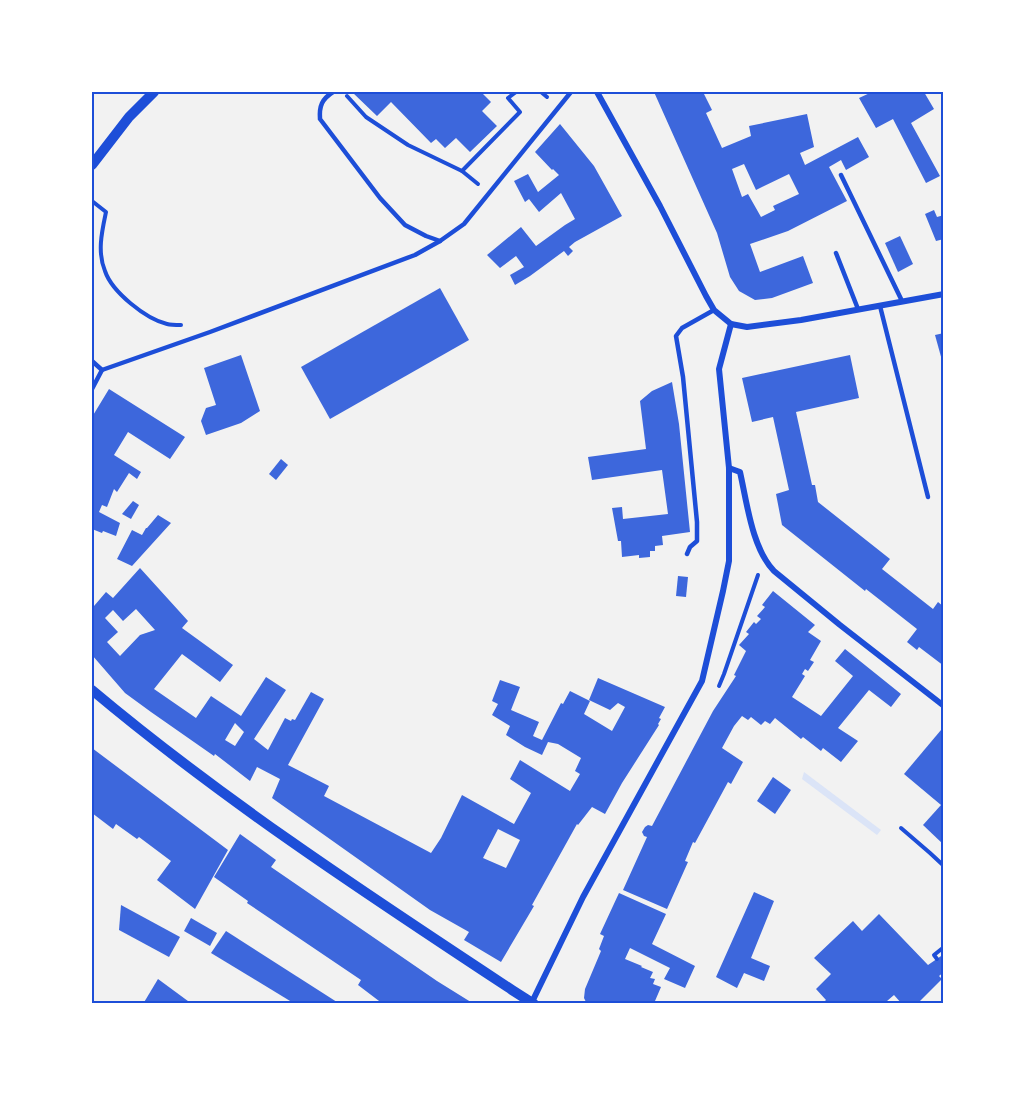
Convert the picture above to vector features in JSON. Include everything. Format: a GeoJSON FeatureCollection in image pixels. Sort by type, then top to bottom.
{"type":"FeatureCollection","features":[{"type":"Feature","properties":{"kind":"street"},"geometry":{"type":"LineString","coordinates":[[92,165],[129,117],[154,92]]}},
{"type":"Feature","properties":{"kind":"street"},"geometry":{"type":"LineString","coordinates":[[597,92],[660,206],[700,286],[714,310],[730,324],[747,327],[801,320],[944,294]]}},
{"type":"Feature","properties":{"kind":"street"},"geometry":{"type":"LineString","coordinates":[[92,690],[134,725],[318,860],[533,1003],[584,897],[702,681],[729,561],[729,468],[719,369],[730,324]]}},
{"type":"Feature","properties":{"kind":"street"},"geometry":{"type":"LineString","coordinates":[[729,468],[740,472],[754,532],[766,562],[774,571],[944,706]]}},
{"type":"Feature","properties":{"kind":"lane"},"geometry":{"type":"LineString","coordinates":[[333,92],[322,102],[319,109],[320,119],[381,198],[405,225],[440,241]]}},
{"type":"Feature","properties":{"kind":"lane"},"geometry":{"type":"LineString","coordinates":[[92,389],[102,370],[415,255],[440,241],[464,224],[571,92]]}},
{"type":"Feature","properties":{"kind":"lane"},"geometry":{"type":"LineString","coordinates":[[841,175],[902,301]]}},
{"type":"Feature","properties":{"kind":"lane"},"geometry":{"type":"LineString","coordinates":[[836,253],[858,309]]}},
{"type":"Feature","properties":{"kind":"lane"},"geometry":{"type":"LineString","coordinates":[[880,306],[928,497]]}},
{"type":"Feature","properties":{"kind":"lane"},"geometry":{"type":"LineString","coordinates":[[687,555],[690,547],[697,541],[697,522],[683,377],[676,336],[682,328],[714,310]]}},
{"type":"Feature","properties":{"kind":"lane"},"geometry":{"type":"LineString","coordinates":[[92,361],[102,370]]}},
{"type":"Feature","properties":{"kind":"path"},"geometry":{"type":"LineString","coordinates":[[342,92],[366,117],[408,145],[462,171],[477,183]]}},
{"type":"Feature","properties":{"kind":"path"},"geometry":{"type":"LineString","coordinates":[[462,171],[520,112],[508,98],[516,92]]}},
{"type":"Feature","properties":{"kind":"path"},"geometry":{"type":"LineString","coordinates":[[92,201],[106,212],[100,241],[104,271],[114,287],[131,304],[158,320],[167,324],[206,325],[210,332]]}},
{"type":"Feature","properties":{"kind":"path"},"geometry":{"type":"LineString","coordinates":[[724,674],[759,571],[766,562]]}},
{"type":"Feature","properties":{"kind":"path"},"geometry":{"type":"LineString","coordinates":[[901,828],[944,866]]}},
{"type":"Feature","properties":{"kind":"path"},"geometry":{"type":"LineString","coordinates":[[937,959],[934,955],[944,946]]}},
{"type":"Feature","properties":{"kind":"shaded area"},"geometry":{"type":"Polygon","coordinates":[[[804,772],[881,830],[877,835],[802,779],[804,772]]]}},
{"type":"Feature","properties":{"kind":"building"},"geometry":{"type":"Polygon","coordinates":[[[352,92],[485,92],[483,94],[491,102],[482,111],[497,126],[470,152],[456,138],[445,148],[436,139],[431,143],[391,102],[377,116],[352,92]]]}},
{"type":"Feature","properties":{"kind":"building"},"geometry":{"type":"Polygon","coordinates":[[[654,92],[703,92],[712,110],[706,113],[722,148],[751,136],[749,126],[807,114],[814,147],[800,153],[805,165],[858,137],[869,157],[846,170],[841,160],[829,167],[847,201],[788,231],[750,244],[760,272],[803,256],[813,283],[772,298],[755,300],[739,291],[730,277],[717,233],[654,92]],[[744,164],[732,169],[742,197],[748,194],[761,217],[775,210],[773,206],[799,194],[789,174],[756,190],[744,164]]]}},
{"type":"Feature","properties":{"kind":"building"},"geometry":{"type":"Polygon","coordinates":[[[872,92],[924,92],[934,109],[911,123],[940,176],[926,183],[893,119],[876,128],[859,98],[872,92]]]}},
{"type":"Feature","properties":{"kind":"building"},"geometry":{"type":"Polygon","coordinates":[[[560,124],[594,166],[622,216],[575,242],[569,247],[573,251],[568,256],[564,251],[515,285],[510,275],[524,267],[516,256],[500,268],[487,255],[521,227],[536,246],[575,219],[561,193],[539,212],[529,199],[525,202],[514,181],[528,174],[538,192],[559,175],[535,152],[560,124]]]}},
{"type":"Feature","properties":{"kind":"building"},"geometry":{"type":"Polygon","coordinates":[[[934,210],[937,217],[944,215],[944,239],[936,241],[925,214],[934,210]]]}},
{"type":"Feature","properties":{"kind":"building"},"geometry":{"type":"Polygon","coordinates":[[[900,236],[913,264],[898,272],[885,243],[900,236]]]}},
{"type":"Feature","properties":{"kind":"building"},"geometry":{"type":"Polygon","coordinates":[[[440,288],[469,340],[330,419],[301,367],[440,288]]]}},
{"type":"Feature","properties":{"kind":"building"},"geometry":{"type":"Polygon","coordinates":[[[944,333],[944,364],[943,364],[935,335],[944,333]]]}},
{"type":"Feature","properties":{"kind":"building"},"geometry":{"type":"Polygon","coordinates":[[[241,355],[260,411],[241,423],[206,435],[201,421],[206,408],[216,405],[204,368],[241,355]]]}},
{"type":"Feature","properties":{"kind":"building"},"geometry":{"type":"Polygon","coordinates":[[[850,355],[859,398],[796,412],[812,485],[815,485],[818,502],[890,559],[882,569],[933,609],[938,602],[944,607],[944,666],[919,647],[917,650],[907,642],[917,629],[782,525],[776,494],[789,490],[773,417],[752,422],[742,378],[850,355]]]}},
{"type":"Feature","properties":{"kind":"building"},"geometry":{"type":"Polygon","coordinates":[[[672,382],[679,424],[690,532],[662,536],[663,545],[655,546],[655,551],[650,551],[650,557],[639,558],[639,555],[622,557],[621,541],[618,541],[612,508],[622,507],[623,519],[668,514],[662,470],[592,480],[588,457],[646,449],[640,401],[652,391],[672,382]]]}},
{"type":"Feature","properties":{"kind":"building"},"geometry":{"type":"Polygon","coordinates":[[[109,389],[185,437],[170,459],[128,432],[114,455],[141,472],[137,479],[129,473],[117,492],[114,489],[107,507],[102,505],[99,512],[120,523],[116,536],[92,529],[92,417],[109,389]]]}},
{"type":"Feature","properties":{"kind":"building"},"geometry":{"type":"Polygon","coordinates":[[[281,459],[288,465],[276,480],[269,474],[281,459]]]}},
{"type":"Feature","properties":{"kind":"building"},"geometry":{"type":"Polygon","coordinates":[[[133,501],[139,505],[131,519],[122,514],[133,501]]]}},
{"type":"Feature","properties":{"kind":"building"},"geometry":{"type":"Polygon","coordinates":[[[158,515],[171,523],[132,566],[117,559],[132,530],[142,535],[158,515]]]}},
{"type":"Feature","properties":{"kind":"building"},"geometry":{"type":"Polygon","coordinates":[[[140,568],[188,621],[182,628],[233,665],[220,682],[182,654],[154,689],[196,718],[211,696],[241,716],[266,677],[286,690],[254,739],[268,750],[285,718],[295,720],[311,692],[324,699],[288,765],[329,786],[324,796],[431,853],[462,795],[514,824],[531,793],[510,779],[520,760],[570,791],[580,774],[575,771],[581,758],[558,744],[548,742],[542,755],[506,735],[510,726],[492,715],[498,704],[492,701],[500,680],[520,687],[511,710],[539,722],[533,736],[542,740],[561,703],[563,704],[570,691],[590,701],[584,714],[612,731],[625,707],[618,703],[610,710],[589,700],[598,678],[665,707],[659,718],[661,719],[659,725],[605,814],[592,807],[577,824],[532,905],[534,906],[501,962],[464,940],[469,932],[430,910],[272,798],[280,779],[257,767],[250,781],[215,754],[214,756],[125,693],[92,655],[92,603],[94,606],[106,592],[113,598],[140,568]],[[136,609],[123,621],[113,610],[105,618],[118,632],[107,642],[120,656],[140,635],[155,630],[136,609]],[[235,723],[225,740],[235,746],[244,732],[235,723]],[[498,829],[483,858],[506,868],[520,840],[498,829]]]}},
{"type":"Feature","properties":{"kind":"building"},"geometry":{"type":"Polygon","coordinates":[[[678,576],[688,577],[686,597],[676,596],[678,576]]]}},
{"type":"Feature","properties":{"kind":"building"},"geometry":{"type":"Polygon","coordinates":[[[773,591],[815,625],[808,632],[821,641],[810,660],[814,662],[808,671],[805,669],[802,674],[805,676],[792,697],[821,716],[853,676],[835,661],[845,649],[901,694],[891,707],[869,690],[838,728],[858,741],[841,762],[823,748],[821,751],[803,737],[801,739],[775,718],[770,724],[765,721],[761,725],[751,717],[748,720],[742,716],[722,748],[743,762],[731,784],[728,782],[695,843],[693,842],[685,861],[688,862],[667,909],[623,890],[647,837],[642,832],[648,825],[652,826],[713,711],[736,676],[734,675],[746,651],[739,645],[749,634],[746,632],[754,622],[756,624],[761,619],[757,616],[765,607],[762,605],[773,591]]]}},
{"type":"Feature","properties":{"kind":"building"},"geometry":{"type":"Polygon","coordinates":[[[941,730],[944,732],[944,802],[941,805],[904,774],[941,730]]]}},
{"type":"Feature","properties":{"kind":"building"},"geometry":{"type":"Polygon","coordinates":[[[92,748],[228,850],[195,909],[157,880],[171,861],[139,837],[137,839],[116,824],[113,829],[92,813],[92,748]]]}},
{"type":"Feature","properties":{"kind":"building"},"geometry":{"type":"Polygon","coordinates":[[[773,777],[791,790],[775,814],[757,801],[773,777]]]}},
{"type":"Feature","properties":{"kind":"building"},"geometry":{"type":"Polygon","coordinates":[[[941,805],[944,808],[944,845],[923,825],[941,805]]]}},
{"type":"Feature","properties":{"kind":"building"},"geometry":{"type":"Polygon","coordinates":[[[240,834],[276,860],[271,867],[474,1004],[383,1004],[358,985],[361,980],[247,903],[248,901],[214,877],[240,834]]]}},
{"type":"Feature","properties":{"kind":"building"},"geometry":{"type":"Polygon","coordinates":[[[754,892],[774,901],[751,958],[770,966],[764,981],[744,973],[737,988],[716,977],[754,892]]]}},
{"type":"Feature","properties":{"kind":"building"},"geometry":{"type":"Polygon","coordinates":[[[619,893],[666,914],[652,944],[695,966],[685,988],[664,979],[670,968],[630,948],[625,959],[653,972],[650,978],[655,979],[653,984],[661,987],[655,1001],[660,1004],[587,1004],[584,998],[585,989],[601,951],[599,949],[604,936],[600,934],[619,893]]]}},
{"type":"Feature","properties":{"kind":"building"},"geometry":{"type":"Polygon","coordinates":[[[121,905],[180,937],[169,957],[119,930],[121,905]]]}},
{"type":"Feature","properties":{"kind":"building"},"geometry":{"type":"Polygon","coordinates":[[[879,914],[928,965],[944,954],[944,972],[939,976],[942,979],[917,1004],[902,1004],[894,995],[887,1001],[889,1004],[822,1004],[826,1000],[816,989],[831,974],[814,958],[853,921],[862,931],[879,914]]]}},
{"type":"Feature","properties":{"kind":"building"},"geometry":{"type":"Polygon","coordinates":[[[191,918],[217,933],[210,946],[184,931],[191,918]]]}},
{"type":"Feature","properties":{"kind":"building"},"geometry":{"type":"Polygon","coordinates":[[[226,931],[340,1004],[295,1004],[211,953],[226,931]]]}},
{"type":"Feature","properties":{"kind":"building"},"geometry":{"type":"Polygon","coordinates":[[[158,979],[192,1004],[143,1004],[158,979]]]}}]}
